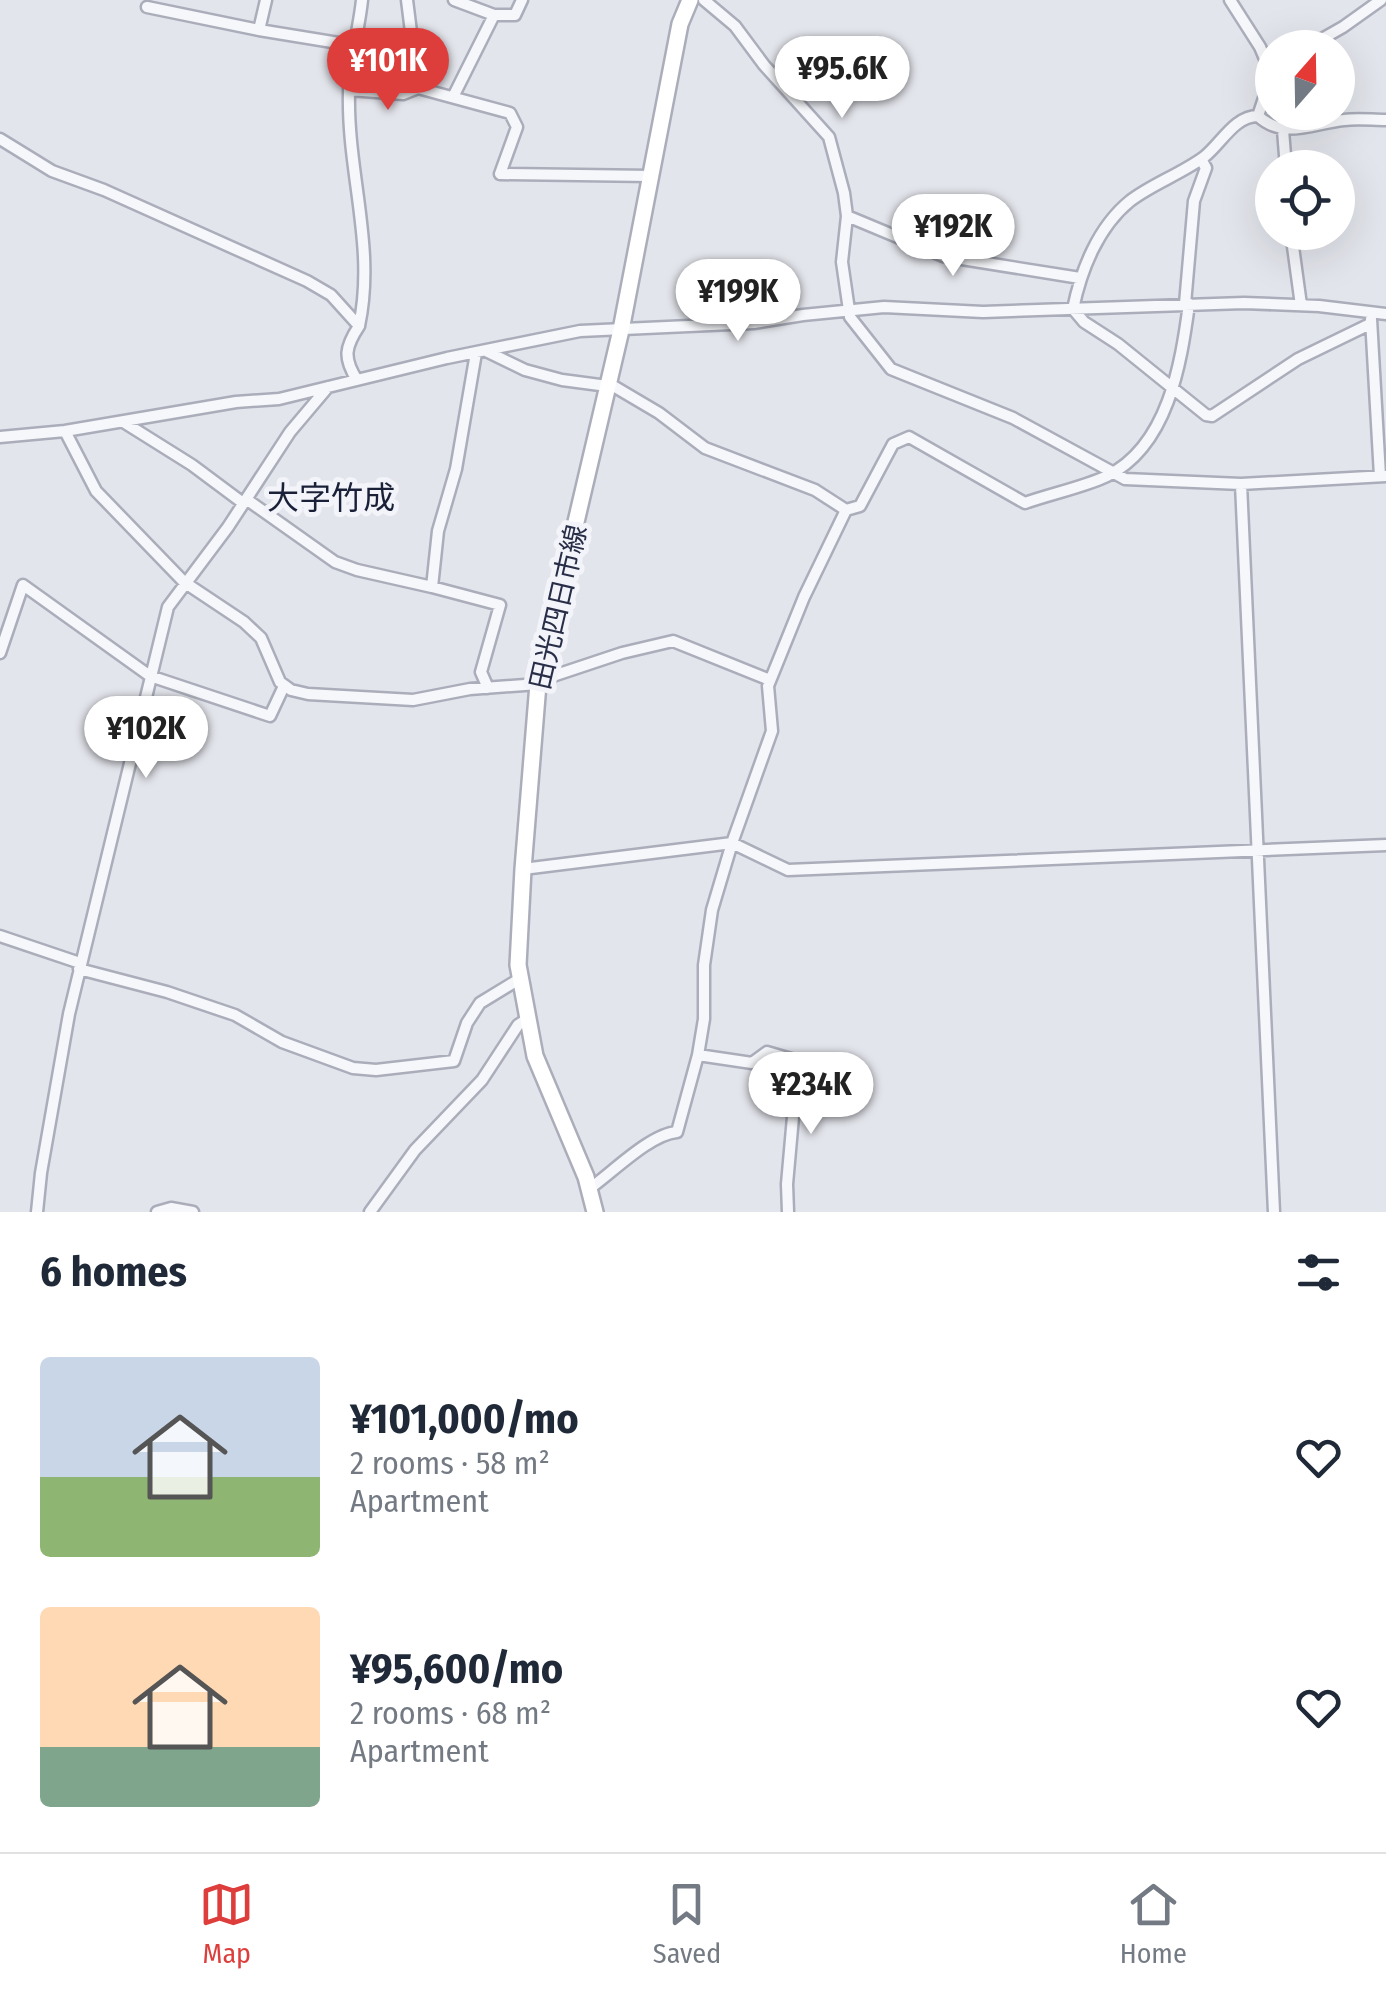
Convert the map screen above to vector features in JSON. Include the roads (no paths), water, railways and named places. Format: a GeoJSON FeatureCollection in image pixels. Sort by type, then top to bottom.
{"type":"FeatureCollection","features":[{"type":"Feature","properties":{"kind":"main road","name":"田光四日市線"},"geometry":{"type":"LineString","coordinates":[[595,1212],[581,1163],[535,1056],[518,964],[523,869],[539,679],[609,386],[680,24],[690,0]]}},
{"type":"Feature","properties":{"kind":"street"},"geometry":{"type":"LineString","coordinates":[[259,30],[266,0]]}},
{"type":"Feature","properties":{"kind":"street"},"geometry":{"type":"LineString","coordinates":[[357,380],[346,364],[346,352],[359,326],[366,291],[365,241],[354,174],[348,90],[362,0]]}},
{"type":"Feature","properties":{"kind":"street"},"geometry":{"type":"LineString","coordinates":[[407,0],[418,88]]}},
{"type":"Feature","properties":{"kind":"street"},"geometry":{"type":"LineString","coordinates":[[454,0],[494,14],[515,15],[522,0]]}},
{"type":"Feature","properties":{"kind":"street"},"geometry":{"type":"LineString","coordinates":[[704,0],[735,26],[824,130],[834,148],[847,216],[842,262],[853,323],[891,370],[1013,418],[1112,474],[1137,482],[1241,484],[1383,476],[1371,319]]}},
{"type":"Feature","properties":{"kind":"street"},"geometry":{"type":"LineString","coordinates":[[1230,0],[1255,39]]}},
{"type":"Feature","properties":{"kind":"street"},"geometry":{"type":"LineString","coordinates":[[1338,30],[1383,0],[1386,10]]}},
{"type":"Feature","properties":{"kind":"street"},"geometry":{"type":"LineString","coordinates":[[147,8],[412,55]]}},
{"type":"Feature","properties":{"kind":"street"},"geometry":{"type":"LineString","coordinates":[[453,97],[494,14]]}},
{"type":"Feature","properties":{"kind":"street"},"geometry":{"type":"LineString","coordinates":[[348,90],[403,94],[418,88],[510,113],[517,127],[500,174],[651,176]]}},
{"type":"Feature","properties":{"kind":"street"},"geometry":{"type":"LineString","coordinates":[[1072,309],[1080,278],[1108,226],[1130,201],[1201,159],[1241,121],[1255,117]]}},
{"type":"Feature","properties":{"kind":"street"},"geometry":{"type":"LineString","coordinates":[[1355,120],[1386,120]]}},
{"type":"Feature","properties":{"kind":"street"},"geometry":{"type":"LineString","coordinates":[[1283,130],[1285,150]]}},
{"type":"Feature","properties":{"kind":"street"},"geometry":{"type":"LineString","coordinates":[[0,140],[52,171],[104,190],[308,281],[331,295],[359,326]]}},
{"type":"Feature","properties":{"kind":"street"},"geometry":{"type":"LineString","coordinates":[[589,1189],[645,1146],[676,1132],[704,1019],[704,965],[712,910],[772,731],[767,698],[770,680],[846,510],[860,506],[894,444],[908,437],[1024,504],[1112,474],[1147,439],[1180,368],[1194,201],[1206,168],[1201,159]]}},
{"type":"Feature","properties":{"kind":"street"},"geometry":{"type":"LineString","coordinates":[[847,216],[944,256],[1080,278]]}},
{"type":"Feature","properties":{"kind":"street"},"geometry":{"type":"LineString","coordinates":[[1293,250],[1301,305]]}},
{"type":"Feature","properties":{"kind":"street"},"geometry":{"type":"LineString","coordinates":[[0,437],[279,399],[580,331],[754,323],[884,307],[983,312],[1187,304],[1301,305],[1371,319]]}},
{"type":"Feature","properties":{"kind":"street"},"geometry":{"type":"LineString","coordinates":[[1072,309],[1084,322],[1212,416],[1298,359],[1386,314]]}},
{"type":"Feature","properties":{"kind":"street"},"geometry":{"type":"LineString","coordinates":[[481,352],[562,380],[609,386],[659,413],[706,448],[815,490],[846,510]]}},
{"type":"Feature","properties":{"kind":"street"},"geometry":{"type":"LineString","coordinates":[[432,587],[438,531],[456,469],[481,352]]}},
{"type":"Feature","properties":{"kind":"street"},"geometry":{"type":"LineString","coordinates":[[37,1212],[40,1173],[80,966],[168,607],[245,501],[272,456],[328,387]]}},
{"type":"Feature","properties":{"kind":"street"},"geometry":{"type":"LineString","coordinates":[[124,422],[335,562],[500,604],[481,672],[488,688]]}},
{"type":"Feature","properties":{"kind":"street"},"geometry":{"type":"LineString","coordinates":[[65,431],[96,491],[184,582],[261,638],[284,686],[308,694],[403,700],[550,677],[673,641],[770,680]]}},
{"type":"Feature","properties":{"kind":"street"},"geometry":{"type":"LineString","coordinates":[[1241,484],[1274,1212]]}},
{"type":"Feature","properties":{"kind":"street"},"geometry":{"type":"LineString","coordinates":[[0,652],[23,584],[150,676],[270,716],[284,686]]}},
{"type":"Feature","properties":{"kind":"street"},"geometry":{"type":"LineString","coordinates":[[523,869],[732,843],[788,870],[1386,845]]}},
{"type":"Feature","properties":{"kind":"street"},"geometry":{"type":"LineString","coordinates":[[0,936],[80,966],[236,1015],[282,1042],[320,1058],[376,1070],[454,1061],[467,1023],[480,1003],[522,978]]}},
{"type":"Feature","properties":{"kind":"street"},"geometry":{"type":"LineString","coordinates":[[370,1212],[415,1150],[457,1110],[518,1025],[529,1018]]}},
{"type":"Feature","properties":{"kind":"street"},"geometry":{"type":"LineString","coordinates":[[698,1055],[752,1063],[772,1052],[798,1060],[788,1212]]}},
{"type":"Feature","properties":{"kind":"street"},"geometry":{"type":"LineString","coordinates":[[157,1212],[171,1208],[193,1212]]}},
{"type":"Feature","properties":{"kind":"district","name":"大字竹成"},"geometry":{"type":"Point","coordinates":[331,498]}}]}
